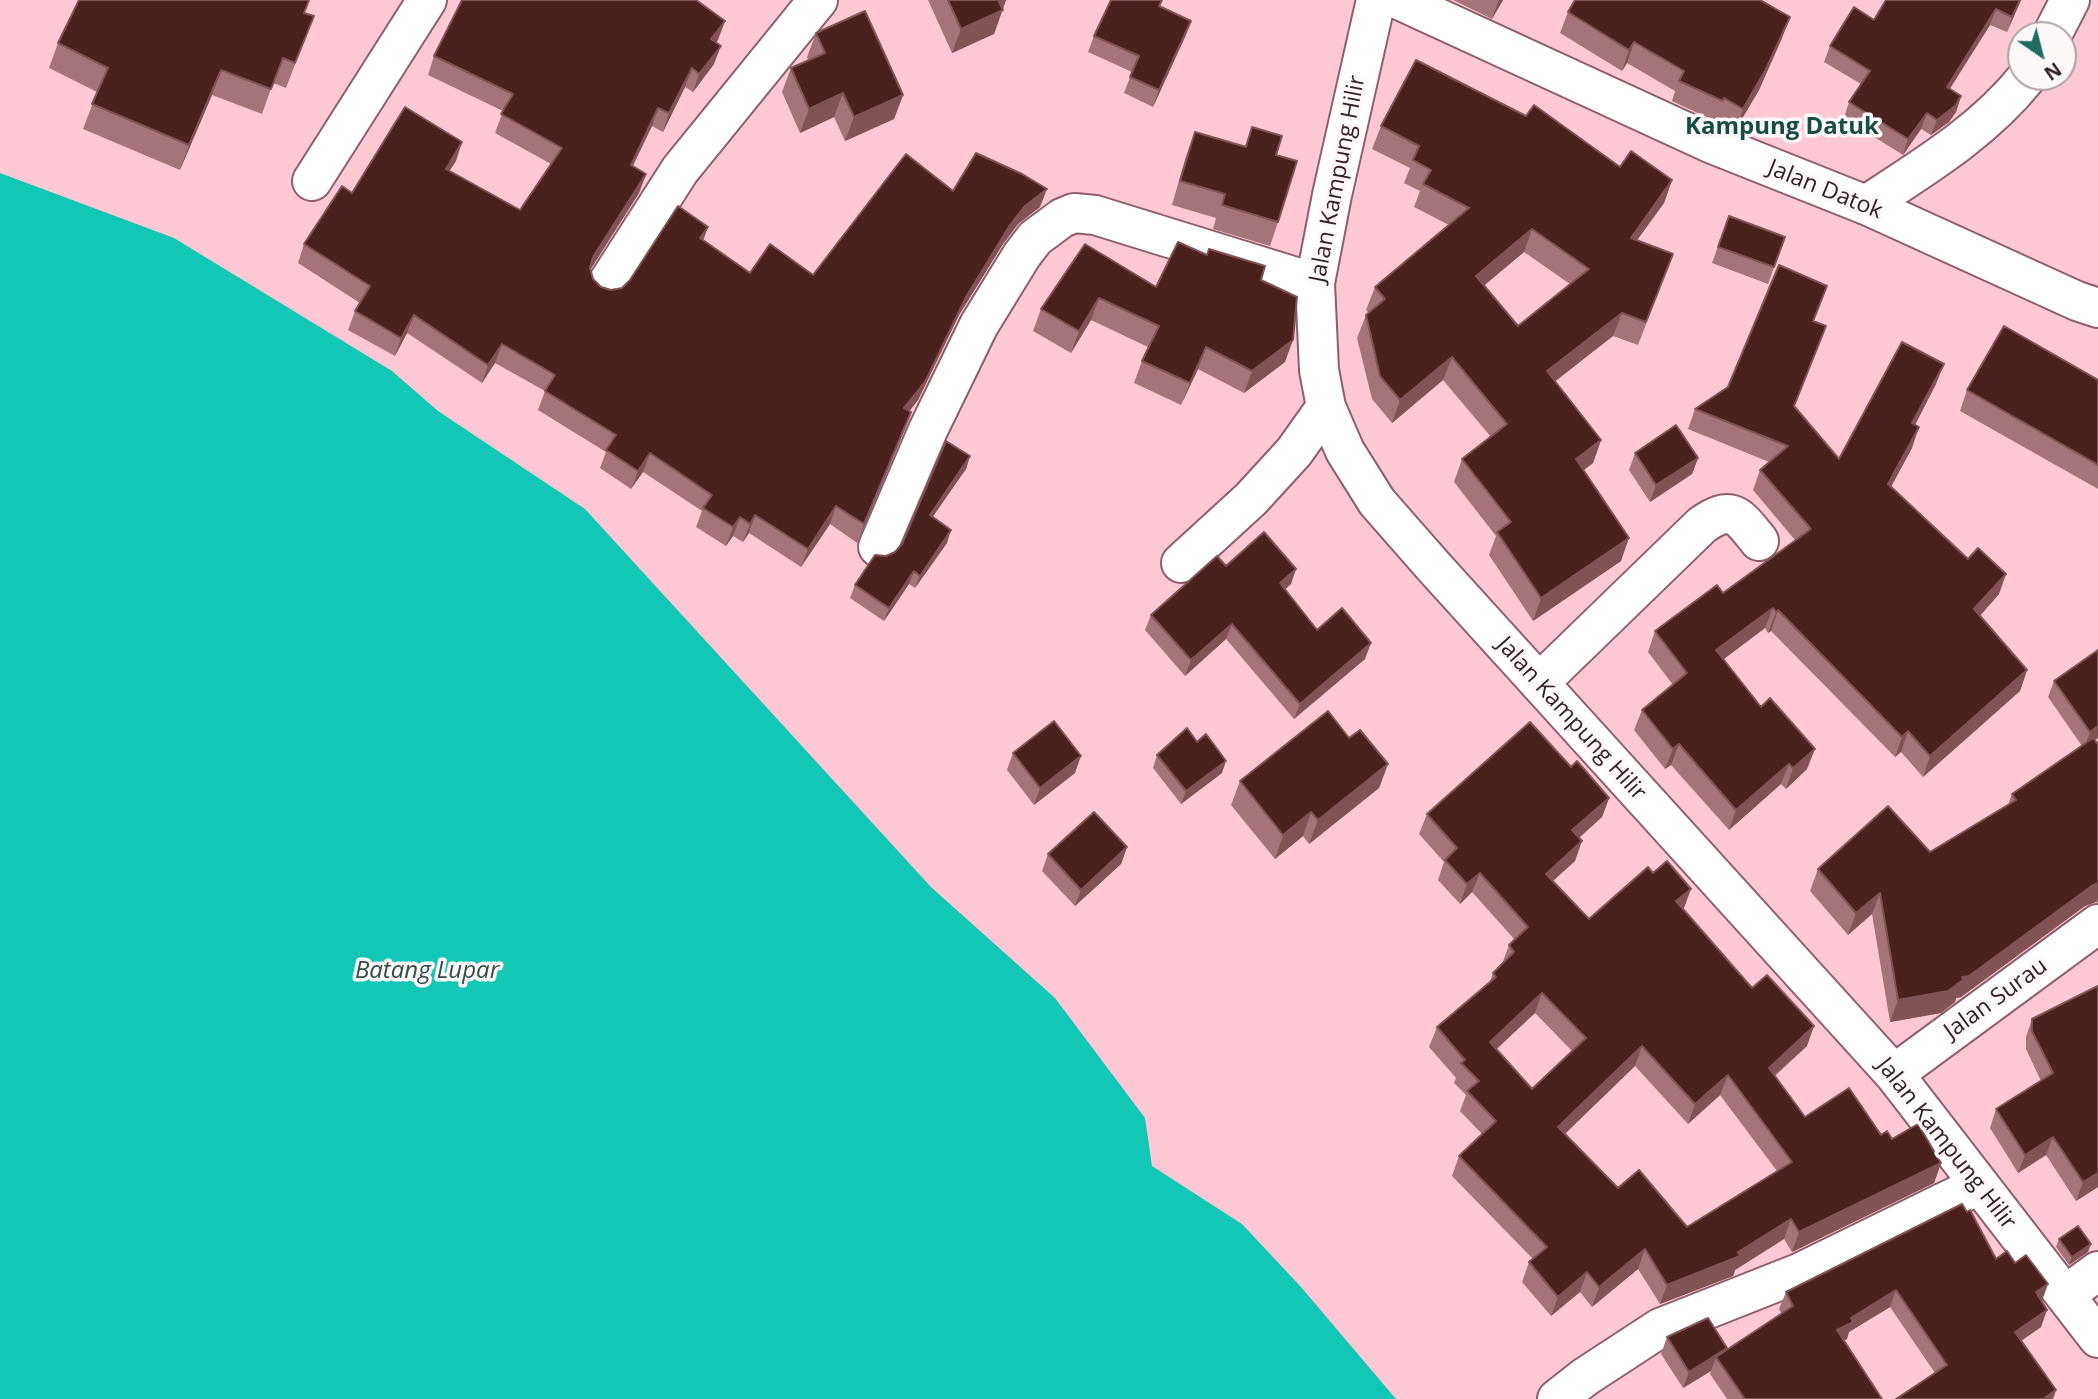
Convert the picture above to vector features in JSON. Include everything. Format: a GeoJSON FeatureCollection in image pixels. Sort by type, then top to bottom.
{"type":"FeatureCollection","features":[{"type":"Feature","properties":{"kind":"street"},"geometry":{"type":"LineString","coordinates":[[312,181],[427,0]]}},
{"type":"Feature","properties":{"kind":"street"},"geometry":{"type":"LineString","coordinates":[[605,287],[680,170],[818,0]]}},
{"type":"Feature","properties":{"kind":"street","name":"Jalan Kampung Hilir"},"geometry":{"type":"LineString","coordinates":[[1376,0],[1315,283],[1319,370],[1326,407],[1345,451],[1377,502],[1894,1074],[2098,1338]]}},
{"type":"Feature","properties":{"kind":"street","name":"Jalan Datok"},"geometry":{"type":"LineString","coordinates":[[1399,0],[1710,143],[1866,205],[2077,301],[2098,308]]}},
{"type":"Feature","properties":{"kind":"street"},"geometry":{"type":"LineString","coordinates":[[2059,21],[2070,0]]}},
{"type":"Feature","properties":{"kind":"street"},"geometry":{"type":"LineString","coordinates":[[1866,205],[1968,137],[2016,91]]}},
{"type":"Feature","properties":{"kind":"street"},"geometry":{"type":"LineString","coordinates":[[878,547],[979,325],[1035,238],[1062,218],[1074,213],[1094,215],[1315,283]]}},
{"type":"Feature","properties":{"kind":"street"},"geometry":{"type":"LineString","coordinates":[[1181,563],[1259,490],[1294,452],[1326,407]]}},
{"type":"Feature","properties":{"kind":"street"},"geometry":{"type":"LineString","coordinates":[[1539,683],[1702,525],[1716,515],[1735,514],[1759,541]]}},
{"type":"Feature","properties":{"kind":"street","name":"Jalan Surau"},"geometry":{"type":"LineString","coordinates":[[1894,1074],[2098,924]]}},
{"type":"Feature","properties":{"kind":"street"},"geometry":{"type":"LineString","coordinates":[[1557,1399],[1584,1377],[1660,1328],[1799,1273],[1979,1185]]}},
{"type":"Feature","properties":{"kind":"street"},"geometry":{"type":"LineString","coordinates":[[2065,1295],[2098,1271]]}},
{"type":"Feature","properties":{"kind":"water","name":"Batang Lupar"},"geometry":{"type":"Polygon","coordinates":[[[0,173],[174,238],[392,371],[438,411],[585,509],[931,887],[1055,998],[1145,1118],[1152,1166],[1242,1224],[1301,1287],[1396,1399],[0,1399],[0,173]]]}},
{"type":"Feature","properties":{"kind":"building"},"geometry":{"type":"Polygon","coordinates":[[[79,0],[309,0],[304,13],[314,16],[295,63],[283,58],[271,89],[221,70],[189,145],[92,104],[108,68],[58,43],[79,0]]]}},
{"type":"Feature","properties":{"kind":"building"},"geometry":{"type":"Polygon","coordinates":[[[462,0],[696,0],[725,21],[711,39],[721,46],[699,74],[692,68],[669,113],[658,108],[631,165],[646,174],[593,257],[590,268],[593,279],[601,287],[611,290],[622,288],[630,280],[678,206],[708,227],[700,238],[750,273],[770,244],[813,275],[906,154],[953,191],[976,153],[1047,189],[1025,206],[1010,225],[966,297],[925,382],[904,408],[911,412],[864,524],[836,506],[808,549],[755,515],[750,524],[740,517],[733,527],[703,508],[712,495],[650,453],[638,471],[606,450],[616,435],[545,391],[555,375],[502,344],[488,365],[414,315],[401,338],[355,311],[370,286],[304,244],[342,186],[352,193],[405,107],[462,142],[446,169],[520,210],[562,148],[501,114],[513,94],[434,56],[462,0]]]}},
{"type":"Feature","properties":{"kind":"building"},"geometry":{"type":"Polygon","coordinates":[[[948,0],[998,0],[1003,10],[961,29],[948,0]]]}},
{"type":"Feature","properties":{"kind":"building"},"geometry":{"type":"Polygon","coordinates":[[[1111,0],[1162,0],[1159,6],[1191,21],[1159,90],[1130,77],[1139,56],[1094,36],[1111,0]]]}},
{"type":"Feature","properties":{"kind":"building"},"geometry":{"type":"Polygon","coordinates":[[[1575,0],[1760,0],[1790,17],[1766,69],[1743,109],[1724,98],[1723,101],[1679,81],[1684,71],[1634,42],[1629,50],[1568,12],[1575,0]]]}},
{"type":"Feature","properties":{"kind":"building"},"geometry":{"type":"Polygon","coordinates":[[[1886,0],[2020,0],[2012,17],[1996,9],[1947,87],[1961,96],[1955,106],[1937,120],[1927,113],[1908,139],[1849,102],[1870,71],[1830,46],[1854,7],[1874,20],[1886,0]]]}},
{"type":"Feature","properties":{"kind":"building"},"geometry":{"type":"Polygon","coordinates":[[[865,11],[903,95],[854,117],[843,93],[809,109],[791,68],[825,53],[816,33],[865,11]]]}},
{"type":"Feature","properties":{"kind":"building"},"geometry":{"type":"Polygon","coordinates":[[[1416,60],[1526,116],[1534,105],[1620,167],[1631,151],[1672,180],[1631,238],[1673,254],[1646,322],[1622,313],[1547,371],[1601,440],[1576,459],[1629,538],[1541,598],[1497,532],[1511,522],[1462,459],[1507,424],[1452,357],[1400,400],[1380,376],[1366,315],[1385,299],[1375,287],[1469,208],[1423,184],[1431,170],[1413,160],[1419,146],[1381,126],[1416,60]],[[1532,229],[1476,276],[1518,326],[1589,269],[1532,229]]]}},
{"type":"Feature","properties":{"kind":"building"},"geometry":{"type":"Polygon","coordinates":[[[1252,127],[1282,136],[1276,155],[1297,161],[1278,222],[1222,205],[1225,194],[1180,181],[1195,132],[1246,147],[1252,127]]]}},
{"type":"Feature","properties":{"kind":"building"},"geometry":{"type":"Polygon","coordinates":[[[1729,216],[1785,237],[1774,267],[1718,247],[1729,216]]]}},
{"type":"Feature","properties":{"kind":"building"},"geometry":{"type":"Polygon","coordinates":[[[1178,242],[1207,255],[1209,249],[1265,266],[1261,280],[1297,297],[1293,340],[1252,371],[1206,347],[1190,383],[1142,361],[1159,326],[1099,298],[1079,331],[1041,309],[1085,244],[1156,287],[1178,242]]]}},
{"type":"Feature","properties":{"kind":"building"},"geometry":{"type":"Polygon","coordinates":[[[1779,265],[1827,286],[1813,321],[1826,326],[1794,406],[1839,459],[1902,342],[1944,364],[1912,423],[1919,427],[1888,484],[1968,559],[1978,548],[2006,574],[1974,609],[2027,670],[1930,756],[1908,731],[1902,737],[1778,610],[1776,612],[1773,608],[1716,650],[1761,707],[1770,698],[1815,749],[1793,768],[1789,764],[1736,810],[1679,744],[1673,749],[1642,710],[1687,673],[1655,631],[1717,585],[1723,593],[1811,529],[1760,470],[1788,446],[1695,409],[1728,387],[1779,265]]]}},
{"type":"Feature","properties":{"kind":"building"},"geometry":{"type":"Polygon","coordinates":[[[2004,326],[2098,380],[2098,465],[1967,390],[2004,326]]]}},
{"type":"Feature","properties":{"kind":"building"},"geometry":{"type":"Polygon","coordinates":[[[1676,425],[1698,458],[1656,485],[1635,453],[1676,425]]]}},
{"type":"Feature","properties":{"kind":"building"},"geometry":{"type":"Polygon","coordinates":[[[946,441],[970,456],[930,515],[951,530],[920,576],[914,571],[889,608],[855,585],[875,555],[886,556],[895,552],[902,544],[946,441]]]}},
{"type":"Feature","properties":{"kind":"building"},"geometry":{"type":"Polygon","coordinates":[[[1264,532],[1296,569],[1280,583],[1317,630],[1342,608],[1371,643],[1300,704],[1232,624],[1191,660],[1151,615],[1217,556],[1226,566],[1264,532]]]}},
{"type":"Feature","properties":{"kind":"building"},"geometry":{"type":"Polygon","coordinates":[[[2098,650],[2098,726],[2090,732],[2054,681],[2098,650]]]}},
{"type":"Feature","properties":{"kind":"building"},"geometry":{"type":"Polygon","coordinates":[[[1328,711],[1349,738],[1360,730],[1388,764],[1318,820],[1311,812],[1283,835],[1240,781],[1328,711]]]}},
{"type":"Feature","properties":{"kind":"building"},"geometry":{"type":"Polygon","coordinates":[[[1054,721],[1081,756],[1040,788],[1013,753],[1054,721]]]}},
{"type":"Feature","properties":{"kind":"building"},"geometry":{"type":"Polygon","coordinates":[[[1530,722],[1571,767],[1577,761],[1609,798],[1572,830],[1582,841],[1546,874],[1589,919],[1648,867],[1653,873],[1667,861],[1691,889],[1676,901],[1752,988],[1767,975],[1814,1026],[1769,1068],[1805,1117],[1849,1088],[1881,1135],[1887,1131],[1892,1139],[1918,1124],[1941,1163],[1799,1232],[1791,1219],[1738,1252],[1740,1256],[1667,1285],[1645,1249],[1599,1287],[1587,1272],[1558,1297],[1529,1262],[1547,1247],[1459,1156],[1496,1121],[1467,1091],[1479,1081],[1461,1063],[1465,1060],[1437,1027],[1496,977],[1493,973],[1514,952],[1509,945],[1528,927],[1480,873],[1467,884],[1445,860],[1457,848],[1427,814],[1530,722]],[[1542,993],[1490,1042],[1532,1089],[1586,1038],[1542,993]],[[1642,1046],[1558,1127],[1618,1188],[1639,1170],[1687,1227],[1792,1162],[1728,1075],[1695,1104],[1642,1046]]]}},
{"type":"Feature","properties":{"kind":"building"},"geometry":{"type":"Polygon","coordinates":[[[1187,728],[1197,742],[1206,734],[1226,761],[1186,791],[1157,755],[1187,728]]]}},
{"type":"Feature","properties":{"kind":"building"},"geometry":{"type":"Polygon","coordinates":[[[2093,738],[2098,744],[2098,883],[1969,976],[1962,977],[1963,980],[1948,991],[1898,1000],[1880,893],[1856,913],[1818,869],[1888,806],[1930,852],[2016,800],[2012,794],[2093,738]]]}},
{"type":"Feature","properties":{"kind":"building"},"geometry":{"type":"Polygon","coordinates":[[[1094,812],[1127,847],[1081,890],[1048,854],[1094,812]]]}},
{"type":"Feature","properties":{"kind":"building"},"geometry":{"type":"Polygon","coordinates":[[[2098,986],[2098,1173],[2083,1182],[2053,1137],[2025,1155],[1996,1109],[2053,1073],[2032,1031],[2032,1019],[2098,986]]]}},
{"type":"Feature","properties":{"kind":"building"},"geometry":{"type":"Polygon","coordinates":[[[1962,1204],[1967,1212],[1970,1210],[1996,1259],[2007,1251],[2015,1263],[2026,1255],[2048,1284],[2036,1292],[2047,1310],[2015,1332],[2056,1390],[2043,1399],[1896,1399],[1947,1365],[1896,1290],[1851,1318],[1853,1322],[1837,1330],[1882,1399],[1745,1399],[1716,1357],[1793,1306],[1786,1292],[1962,1204]]]}},
{"type":"Feature","properties":{"kind":"building"},"geometry":{"type":"Polygon","coordinates":[[[2078,1226],[2091,1244],[2072,1257],[2059,1239],[2078,1226]]]}},
{"type":"Feature","properties":{"kind":"building"},"geometry":{"type":"Polygon","coordinates":[[[1708,1318],[1727,1348],[1689,1372],[1667,1337],[1708,1318]]]}},
{"type":"Feature","properties":{"kind":"district","name":"Kampung Datuk"},"geometry":{"type":"Point","coordinates":[1782,127]}}]}
